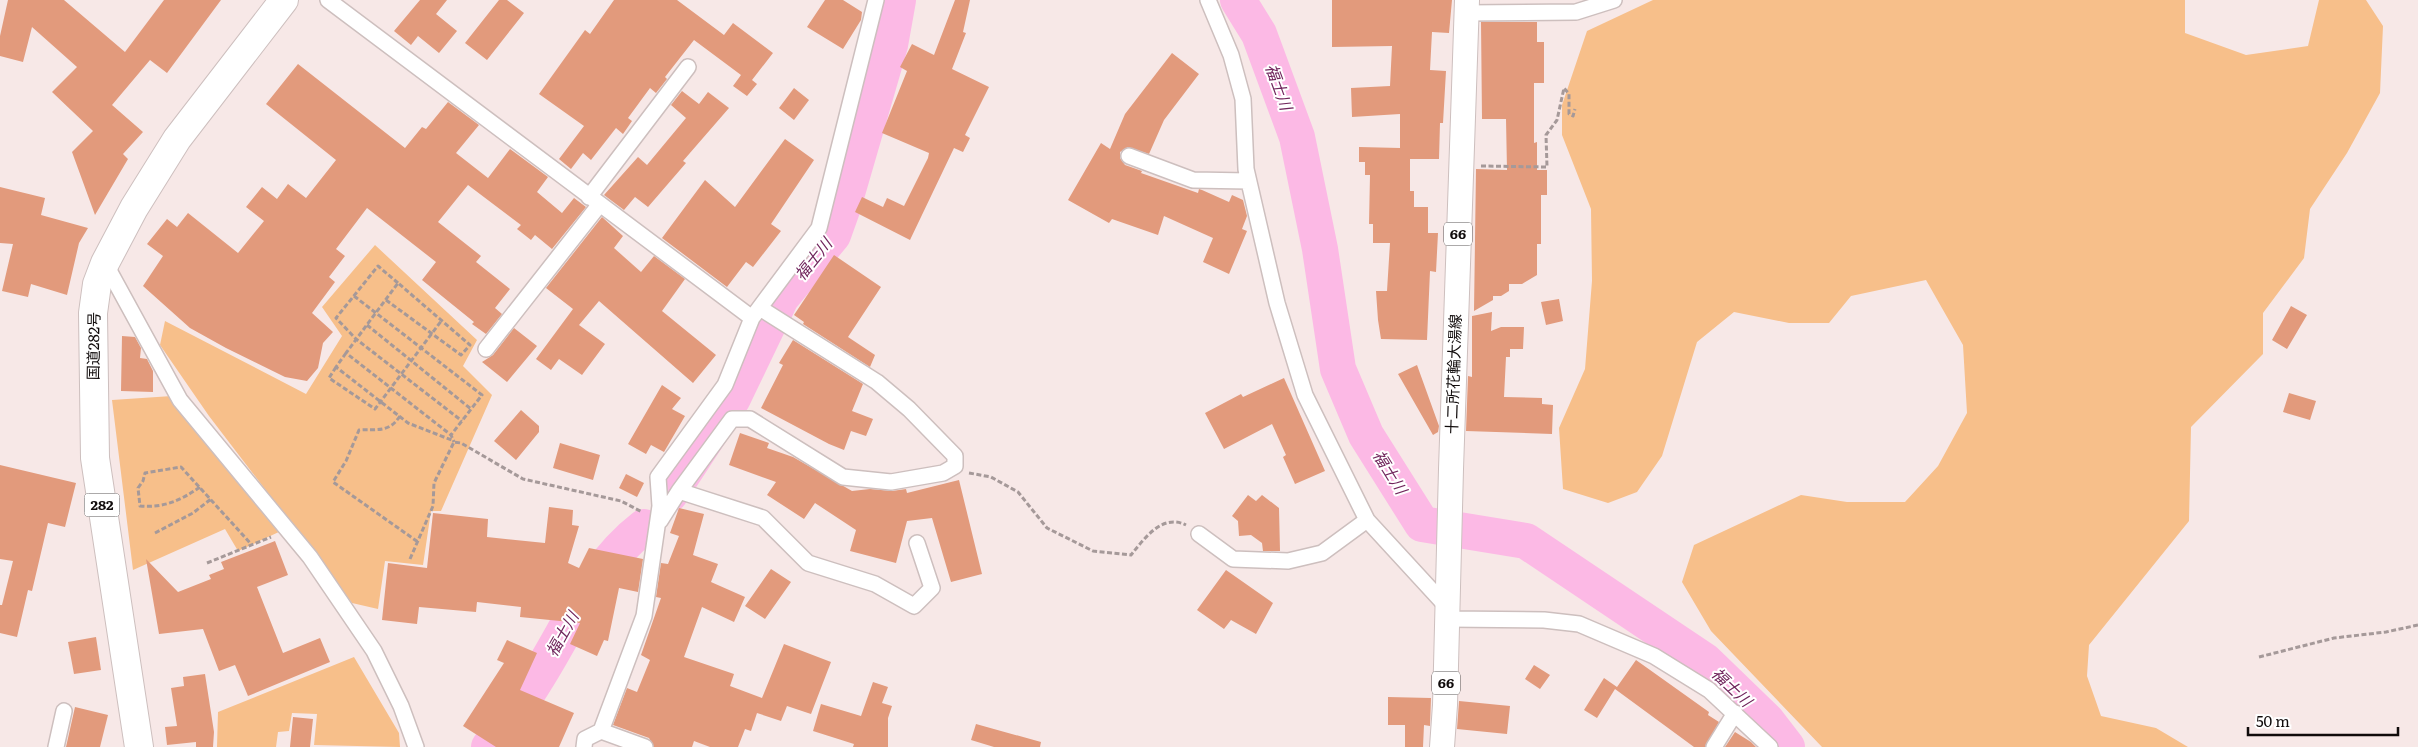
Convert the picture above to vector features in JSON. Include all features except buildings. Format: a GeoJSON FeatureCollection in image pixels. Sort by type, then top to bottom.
{"type":"FeatureCollection","features":[{"type":"Feature","properties":{"kind":"highway","name":"国道282号"},"geometry":{"type":"LineString","coordinates":[[139,747],[95,458],[93,313],[98,284],[105,263],[134,208],[176,139],[284,0]]}},
{"type":"Feature","properties":{"kind":"main road","name":"十二所花輪大湯線"},"geometry":{"type":"LineString","coordinates":[[1442,747],[1446,705],[1448,562],[1467,7]]}},
{"type":"Feature","properties":{"kind":"street"},"geometry":{"type":"LineString","coordinates":[[328,0],[595,201],[756,313],[782,321],[877,382],[909,409],[955,456],[955,466],[943,474],[891,482],[843,478],[750,419],[732,419],[657,524]]}},
{"type":"Feature","properties":{"kind":"street"},"geometry":{"type":"LineString","coordinates":[[584,747],[585,739],[601,731],[644,616],[660,506],[658,477],[725,385],[756,313],[819,228],[876,0]]}},
{"type":"Feature","properties":{"kind":"street"},"geometry":{"type":"LineString","coordinates":[[1208,0],[1232,55],[1243,99],[1248,181],[1277,303],[1305,395],[1367,520],[1447,613],[1579,624],[1654,656],[1709,690],[1770,747]]}},
{"type":"Feature","properties":{"kind":"street"},"geometry":{"type":"LineString","coordinates":[[1467,7],[1576,12],[1614,0]]}},
{"type":"Feature","properties":{"kind":"street"},"geometry":{"type":"LineString","coordinates":[[486,349],[595,201],[688,67]]}},
{"type":"Feature","properties":{"kind":"street"},"geometry":{"type":"LineString","coordinates":[[1129,156],[1194,180],[1248,181]]}},
{"type":"Feature","properties":{"kind":"street"},"geometry":{"type":"LineString","coordinates":[[105,263],[180,400],[310,557],[374,651],[400,706],[416,747]]}},
{"type":"Feature","properties":{"kind":"street"},"geometry":{"type":"LineString","coordinates":[[679,491],[763,518],[808,563],[874,584],[914,606],[932,588],[917,543]]}},
{"type":"Feature","properties":{"kind":"street"},"geometry":{"type":"LineString","coordinates":[[1198,534],[1233,559],[1288,561],[1322,553],[1367,520]]}},
{"type":"Feature","properties":{"kind":"street"},"geometry":{"type":"LineString","coordinates":[[56,747],[64,711]]}},
{"type":"Feature","properties":{"kind":"street"},"geometry":{"type":"LineString","coordinates":[[1714,747],[1735,713]]}},
{"type":"Feature","properties":{"kind":"street"},"geometry":{"type":"LineString","coordinates":[[601,731],[645,747]]}},
{"type":"Feature","properties":{"kind":"path"},"geometry":{"type":"LineString","coordinates":[[1461,166],[1546,167],[1546,134],[1557,120],[1564,88],[1569,94],[1569,114],[1573,116],[1575,109]]}},
{"type":"Feature","properties":{"kind":"path"},"geometry":{"type":"LineString","coordinates":[[386,300],[461,355],[470,345],[378,266],[336,318],[356,339],[462,421]]}},
{"type":"Feature","properties":{"kind":"path"},"geometry":{"type":"LineString","coordinates":[[398,283],[329,378],[374,409],[392,389],[410,360],[421,349],[442,320]]}},
{"type":"Feature","properties":{"kind":"path"},"geometry":{"type":"LineString","coordinates":[[354,296],[482,395],[450,435]]}},
{"type":"Feature","properties":{"kind":"path"},"geometry":{"type":"LineString","coordinates":[[367,325],[471,409]]}},
{"type":"Feature","properties":{"kind":"path"},"geometry":{"type":"LineString","coordinates":[[346,353],[450,435],[454,442]]}},
{"type":"Feature","properties":{"kind":"path"},"geometry":{"type":"LineString","coordinates":[[336,367],[408,423],[454,442],[461,443],[523,479],[621,501],[657,524]]}},
{"type":"Feature","properties":{"kind":"path"},"geometry":{"type":"LineString","coordinates":[[400,416],[394,425],[385,430],[359,430],[346,461],[333,482],[418,542]]}},
{"type":"Feature","properties":{"kind":"path"},"geometry":{"type":"LineString","coordinates":[[410,559],[433,506],[434,484],[454,442]]}},
{"type":"Feature","properties":{"kind":"path"},"geometry":{"type":"LineString","coordinates":[[200,488],[182,499],[157,507],[140,506],[138,488],[143,481],[145,473],[181,467],[252,545]]}},
{"type":"Feature","properties":{"kind":"path"},"geometry":{"type":"LineString","coordinates":[[943,474],[967,472],[991,477],[1018,492],[1047,528],[1093,551],[1131,555],[1155,526],[1172,523],[1184,523],[1198,534]]}},
{"type":"Feature","properties":{"kind":"path"},"geometry":{"type":"LineString","coordinates":[[155,533],[193,513],[211,500]]}},
{"type":"Feature","properties":{"kind":"path"},"geometry":{"type":"LineString","coordinates":[[207,563],[288,530]]}},
{"type":"Feature","properties":{"kind":"path"},"geometry":{"type":"LineString","coordinates":[[2259,657],[2334,638],[2386,632],[2418,625]]}},
{"type":"Feature","properties":{"kind":"shaded area"},"geometry":{"type":"Polygon","coordinates":[[[1653,0],[2185,0],[2185,33],[2246,55],[2308,46],[2319,0],[2366,0],[2383,26],[2380,93],[2347,153],[2310,209],[2304,258],[2263,313],[2263,354],[2191,427],[2189,521],[2089,645],[2087,676],[2101,716],[2156,728],[2188,747],[1822,747],[1711,631],[1682,582],[1694,545],[1801,495],[1847,502],[1905,502],[1938,466],[1967,413],[1963,345],[1926,280],[1851,296],[1829,323],[1789,323],[1734,312],[1697,342],[1662,456],[1637,492],[1608,503],[1563,489],[1559,428],[1585,369],[1592,281],[1591,209],[1562,135],[1562,105],[1587,31],[1653,0]]]}},
{"type":"Feature","properties":{"kind":"shaded area"},"geometry":{"type":"Polygon","coordinates":[[[375,245],[477,340],[463,366],[492,395],[441,511],[431,511],[423,565],[385,561],[378,609],[352,603],[209,416],[160,345],[165,321],[306,394],[342,336],[322,307],[375,245]]]}},
{"type":"Feature","properties":{"kind":"shaded area"},"geometry":{"type":"Polygon","coordinates":[[[172,396],[281,531],[238,551],[225,529],[133,570],[112,400],[172,396]]]}},
{"type":"Feature","properties":{"kind":"shaded area"},"geometry":{"type":"Polygon","coordinates":[[[354,657],[399,733],[400,747],[314,745],[317,714],[292,713],[289,731],[278,732],[276,747],[217,747],[218,712],[354,657]]]}},
{"type":"Feature","properties":{"kind":"waterway","name":"福士川"},"geometry":{"type":"LineString","coordinates":[[670,494],[733,398],[781,298],[833,235],[843,207],[890,45],[898,0]]}},
{"type":"Feature","properties":{"kind":"waterway","name":"福士川"},"geometry":{"type":"LineString","coordinates":[[1238,0],[1259,34],[1297,137],[1320,249],[1338,369],[1366,435],[1422,524],[1526,541],[1705,661],[1767,721],[1787,747]]}},
{"type":"Feature","properties":{"kind":"waterway","name":"福士川"},"geometry":{"type":"LineString","coordinates":[[489,747],[532,687],[596,578],[610,560],[644,527]]}}]}
